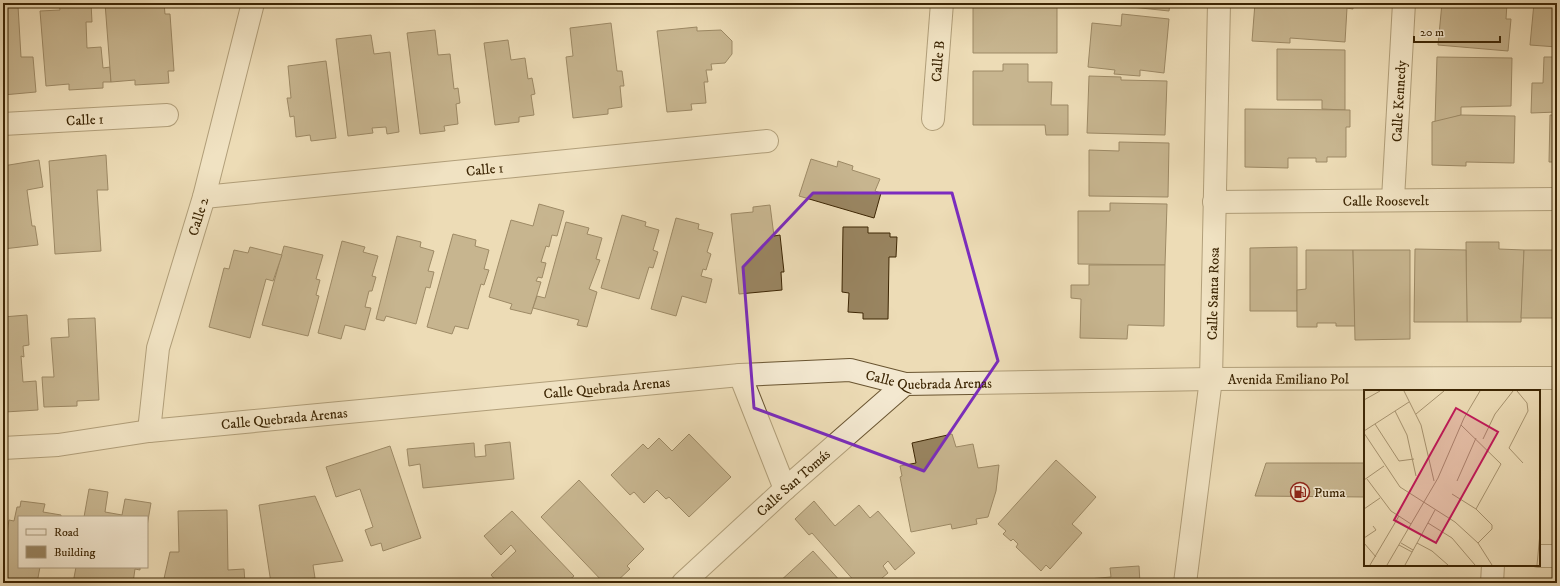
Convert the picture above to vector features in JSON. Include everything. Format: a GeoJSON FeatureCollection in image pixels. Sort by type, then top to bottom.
{"type":"FeatureCollection","features":[{"type":"Feature","properties":{"kind":"street","name":"Calle 2"},"geometry":{"type":"LineString","coordinates":[[148,431],[158,348],[204,197],[253,3]]}},
{"type":"Feature","properties":{"kind":"street","name":"Calle B"},"geometry":{"type":"LineString","coordinates":[[933,119],[942,3]]}},
{"type":"Feature","properties":{"kind":"street","name":"Calle Santa Rosa"},"geometry":{"type":"LineString","coordinates":[[1185,583],[1211,379],[1219,3]]}},
{"type":"Feature","properties":{"kind":"street","name":"Calle Kennedy"},"geometry":{"type":"LineString","coordinates":[[1393,199],[1404,3]]}},
{"type":"Feature","properties":{"kind":"street","name":"Calle 1"},"geometry":{"type":"LineString","coordinates":[[3,124],[166,115]]}},
{"type":"Feature","properties":{"kind":"street","name":"Calle 1"},"geometry":{"type":"LineString","coordinates":[[204,197],[767,142]]}},
{"type":"Feature","properties":{"kind":"street","name":"Calle Roosevelt"},"geometry":{"type":"LineString","coordinates":[[1214,202],[1393,199],[1557,199]]}},
{"type":"Feature","properties":{"kind":"street","name":"Calle Quebrada Arenas"},"geometry":{"type":"LineString","coordinates":[[3,448],[58,445],[148,431],[740,375],[850,370],[905,384],[1211,379]]}},
{"type":"Feature","properties":{"kind":"street"},"geometry":{"type":"LineString","coordinates":[[740,375],[785,489]]}},
{"type":"Feature","properties":{"kind":"street","name":"Avenida Emiliano Pol"},"geometry":{"type":"LineString","coordinates":[[1211,379],[1497,384],[1557,378]]}},
{"type":"Feature","properties":{"kind":"street","name":"Calle San Tomás"},"geometry":{"type":"LineString","coordinates":[[683,583],[785,489],[905,384]]}},
{"type":"Feature","properties":{"kind":"street"},"geometry":{"type":"LineString","coordinates":[[1540,556],[1557,556]]}},
{"type":"Feature","properties":{"kind":"street"},"geometry":{"type":"LineString","coordinates":[[1492,583],[1493,566]]}},
{"type":"Feature","properties":{"kind":"highlighted area"},"geometry":{"type":"Polygon","coordinates":[[[813,193],[952,193],[998,361],[924,471],[754,408],[743,267],[813,193]]]}},
{"type":"Feature","properties":{"kind":"building"},"geometry":{"type":"Polygon","coordinates":[[[59,3],[91,3],[92,22],[86,22],[87,48],[101,47],[103,68],[110,67],[111,82],[103,82],[103,88],[69,90],[69,84],[46,86],[40,11],[60,10],[59,3]]]}},
{"type":"Feature","properties":{"kind":"building"},"geometry":{"type":"Polygon","coordinates":[[[105,3],[164,3],[165,14],[170,14],[174,71],[168,71],[169,83],[135,85],[135,80],[111,82],[105,3]]]}},
{"type":"Feature","properties":{"kind":"building"},"geometry":{"type":"Polygon","coordinates":[[[973,3],[1051,3],[1051,5],[1057,6],[1057,53],[973,53],[973,3]]]}},
{"type":"Feature","properties":{"kind":"building"},"geometry":{"type":"Polygon","coordinates":[[[1094,3],[1170,3],[1169,11],[1094,3]]]}},
{"type":"Feature","properties":{"kind":"building"},"geometry":{"type":"Polygon","coordinates":[[[1255,3],[1353,3],[1353,9],[1347,8],[1345,42],[1290,38],[1290,43],[1252,41],[1255,3]]]}},
{"type":"Feature","properties":{"kind":"building"},"geometry":{"type":"Polygon","coordinates":[[[1442,3],[1507,3],[1506,19],[1511,19],[1508,51],[1438,45],[1442,3]]]}},
{"type":"Feature","properties":{"kind":"building"},"geometry":{"type":"Polygon","coordinates":[[[1534,3],[1557,3],[1557,47],[1530,45],[1534,3]]]}},
{"type":"Feature","properties":{"kind":"building"},"geometry":{"type":"Polygon","coordinates":[[[18,6],[21,57],[33,57],[36,92],[3,95],[3,7],[18,6]]]}},
{"type":"Feature","properties":{"kind":"building"},"geometry":{"type":"Polygon","coordinates":[[[1122,14],[1169,19],[1164,73],[1140,70],[1140,76],[1114,74],[1115,70],[1088,67],[1092,23],[1121,26],[1122,14]]]}},
{"type":"Feature","properties":{"kind":"building"},"geometry":{"type":"Polygon","coordinates":[[[611,23],[617,71],[622,71],[624,86],[620,86],[622,107],[608,109],[608,114],[573,118],[566,57],[573,56],[570,28],[611,23]]]}},
{"type":"Feature","properties":{"kind":"building"},"geometry":{"type":"Polygon","coordinates":[[[697,27],[697,31],[721,30],[732,41],[732,54],[725,63],[711,64],[712,70],[706,70],[708,82],[704,82],[706,103],[691,104],[692,110],[667,112],[657,31],[697,27]]]}},
{"type":"Feature","properties":{"kind":"building"},"geometry":{"type":"Polygon","coordinates":[[[435,30],[438,55],[450,54],[454,89],[458,88],[460,103],[456,104],[458,124],[444,126],[445,131],[420,134],[407,33],[435,30]]]}},
{"type":"Feature","properties":{"kind":"building"},"geometry":{"type":"Polygon","coordinates":[[[371,35],[374,54],[390,52],[399,132],[387,134],[386,127],[372,128],[373,133],[348,136],[336,39],[371,35]]]}},
{"type":"Feature","properties":{"kind":"building"},"geometry":{"type":"Polygon","coordinates":[[[508,40],[511,60],[525,58],[528,79],[532,78],[535,94],[531,95],[534,115],[519,117],[519,122],[495,125],[484,43],[508,40]]]}},
{"type":"Feature","properties":{"kind":"building"},"geometry":{"type":"Polygon","coordinates":[[[1277,49],[1345,50],[1345,110],[1322,109],[1322,100],[1277,100],[1277,49]]]}},
{"type":"Feature","properties":{"kind":"building"},"geometry":{"type":"Polygon","coordinates":[[[1437,57],[1512,58],[1511,106],[1461,107],[1461,115],[1435,123],[1437,57]]]}},
{"type":"Feature","properties":{"kind":"building"},"geometry":{"type":"Polygon","coordinates":[[[1544,57],[1557,57],[1557,112],[1531,113],[1532,83],[1543,83],[1544,57]]]}},
{"type":"Feature","properties":{"kind":"building"},"geometry":{"type":"Polygon","coordinates":[[[326,61],[336,138],[311,141],[310,135],[296,137],[294,116],[290,117],[287,98],[291,98],[288,66],[326,61]]]}},
{"type":"Feature","properties":{"kind":"building"},"geometry":{"type":"Polygon","coordinates":[[[1003,64],[1028,64],[1028,82],[1052,82],[1051,105],[1068,105],[1068,135],[1046,135],[1045,125],[973,125],[973,71],[1003,71],[1003,64]]]}},
{"type":"Feature","properties":{"kind":"building"},"geometry":{"type":"Polygon","coordinates":[[[1089,76],[1121,77],[1121,80],[1167,81],[1165,135],[1087,133],[1089,76]]]}},
{"type":"Feature","properties":{"kind":"building"},"geometry":{"type":"Polygon","coordinates":[[[1245,109],[1350,110],[1350,127],[1346,127],[1346,157],[1327,157],[1327,162],[1316,162],[1316,158],[1288,158],[1288,168],[1245,167],[1245,109]]]}},
{"type":"Feature","properties":{"kind":"building"},"geometry":{"type":"Polygon","coordinates":[[[1461,115],[1515,116],[1514,163],[1466,162],[1466,166],[1432,165],[1432,122],[1461,115]]]}},
{"type":"Feature","properties":{"kind":"building"},"geometry":{"type":"Polygon","coordinates":[[[1550,115],[1557,115],[1557,162],[1549,162],[1550,115]]]}},
{"type":"Feature","properties":{"kind":"building"},"geometry":{"type":"Polygon","coordinates":[[[1119,142],[1169,143],[1168,197],[1089,196],[1089,150],[1119,151],[1119,142]]]}},
{"type":"Feature","properties":{"kind":"building"},"geometry":{"type":"Polygon","coordinates":[[[106,155],[108,190],[97,190],[101,251],[55,254],[49,161],[106,155]]]}},
{"type":"Feature","properties":{"kind":"building"},"geometry":{"type":"Polygon","coordinates":[[[811,159],[837,167],[838,161],[853,166],[852,170],[880,179],[875,191],[881,193],[874,218],[799,196],[811,159]]]}},
{"type":"Feature","properties":{"kind":"building"},"geometry":{"type":"Polygon","coordinates":[[[39,160],[43,187],[27,190],[32,226],[35,226],[38,245],[3,249],[3,166],[39,160]]]}},
{"type":"Feature","properties":{"kind":"building"},"geometry":{"type":"Polygon","coordinates":[[[1110,203],[1167,204],[1165,265],[1078,264],[1078,211],[1110,211],[1110,203]]]}},
{"type":"Feature","properties":{"kind":"building"},"geometry":{"type":"Polygon","coordinates":[[[539,204],[564,211],[557,236],[552,235],[549,247],[546,246],[541,262],[546,263],[542,278],[538,277],[536,281],[541,282],[531,314],[510,309],[512,304],[489,297],[511,220],[533,226],[539,204]]]}},
{"type":"Feature","properties":{"kind":"building"},"geometry":{"type":"Polygon","coordinates":[[[770,205],[774,236],[780,235],[784,272],[781,272],[782,290],[739,294],[731,214],[753,212],[753,207],[770,205]]]}},
{"type":"Feature","properties":{"kind":"building"},"geometry":{"type":"Polygon","coordinates":[[[622,215],[646,222],[645,226],[659,230],[653,250],[658,252],[653,268],[649,267],[639,299],[601,288],[622,215]]]}},
{"type":"Feature","properties":{"kind":"building"},"geometry":{"type":"Polygon","coordinates":[[[676,218],[699,224],[698,229],[713,233],[707,252],[711,254],[706,270],[703,269],[701,276],[712,279],[706,303],[682,296],[676,316],[651,309],[676,218]]]}},
{"type":"Feature","properties":{"kind":"building"},"geometry":{"type":"Polygon","coordinates":[[[566,222],[589,228],[587,234],[602,238],[596,259],[600,260],[589,289],[597,292],[587,327],[577,325],[579,320],[533,308],[537,296],[545,298],[566,222]]]}},
{"type":"Feature","properties":{"kind":"building"},"geometry":{"type":"Polygon","coordinates":[[[843,227],[868,227],[868,233],[890,233],[890,237],[897,237],[896,257],[889,257],[888,319],[863,319],[863,313],[848,312],[849,293],[842,292],[843,227]]]}},
{"type":"Feature","properties":{"kind":"building"},"geometry":{"type":"Polygon","coordinates":[[[453,234],[476,240],[475,246],[489,250],[484,269],[489,270],[484,285],[481,284],[468,329],[455,326],[452,334],[427,327],[453,234]]]}},
{"type":"Feature","properties":{"kind":"building"},"geometry":{"type":"Polygon","coordinates":[[[397,236],[421,242],[420,247],[434,251],[428,271],[434,272],[430,288],[426,287],[416,324],[386,316],[384,321],[376,319],[397,236]]]}},
{"type":"Feature","properties":{"kind":"building"},"geometry":{"type":"Polygon","coordinates":[[[342,241],[365,247],[363,252],[378,256],[372,276],[376,277],[372,291],[369,291],[365,307],[371,308],[365,330],[345,325],[341,339],[318,333],[342,241]]]}},
{"type":"Feature","properties":{"kind":"building"},"geometry":{"type":"Polygon","coordinates":[[[1466,242],[1499,242],[1499,249],[1524,250],[1521,322],[1467,322],[1466,242]]]}},
{"type":"Feature","properties":{"kind":"building"},"geometry":{"type":"Polygon","coordinates":[[[284,246],[323,255],[316,279],[320,280],[316,295],[319,296],[308,336],[262,325],[284,246]]]}},
{"type":"Feature","properties":{"kind":"building"},"geometry":{"type":"Polygon","coordinates":[[[250,247],[282,255],[273,281],[266,279],[250,338],[209,327],[224,268],[229,269],[234,250],[248,253],[250,247]]]}},
{"type":"Feature","properties":{"kind":"building"},"geometry":{"type":"Polygon","coordinates":[[[1297,247],[1297,311],[1250,311],[1250,248],[1297,247]]]}},
{"type":"Feature","properties":{"kind":"building"},"geometry":{"type":"Polygon","coordinates":[[[1415,249],[1466,250],[1467,322],[1414,322],[1415,249]]]}},
{"type":"Feature","properties":{"kind":"building"},"geometry":{"type":"Polygon","coordinates":[[[1306,250],[1353,250],[1355,326],[1336,326],[1336,323],[1317,323],[1317,327],[1297,327],[1297,290],[1306,289],[1306,250]]]}},
{"type":"Feature","properties":{"kind":"building"},"geometry":{"type":"Polygon","coordinates":[[[1353,250],[1410,250],[1410,339],[1355,340],[1353,250]]]}},
{"type":"Feature","properties":{"kind":"building"},"geometry":{"type":"Polygon","coordinates":[[[1524,250],[1557,250],[1557,318],[1521,318],[1524,250]]]}},
{"type":"Feature","properties":{"kind":"building"},"geometry":{"type":"Polygon","coordinates":[[[1089,265],[1165,265],[1164,326],[1128,325],[1127,339],[1080,338],[1081,299],[1071,298],[1071,285],[1089,285],[1089,265]]]}},
{"type":"Feature","properties":{"kind":"building"},"geometry":{"type":"Polygon","coordinates":[[[27,315],[29,345],[23,346],[24,357],[21,356],[23,382],[36,381],[38,410],[5,412],[3,408],[3,317],[27,315]]]}},
{"type":"Feature","properties":{"kind":"building"},"geometry":{"type":"Polygon","coordinates":[[[95,318],[99,400],[77,401],[77,406],[44,407],[42,377],[54,377],[51,338],[69,337],[68,319],[95,318]]]}},
{"type":"Feature","properties":{"kind":"building"},"geometry":{"type":"Polygon","coordinates":[[[689,434],[731,477],[689,517],[669,497],[666,499],[657,490],[644,503],[634,492],[630,495],[611,475],[643,444],[648,449],[659,438],[672,451],[689,434]]]}},
{"type":"Feature","properties":{"kind":"building"},"geometry":{"type":"Polygon","coordinates":[[[952,434],[956,447],[973,444],[978,468],[999,465],[996,491],[988,517],[976,519],[977,524],[952,529],[951,524],[911,532],[900,477],[902,476],[900,466],[916,463],[912,443],[952,434]]]}},
{"type":"Feature","properties":{"kind":"building"},"geometry":{"type":"Polygon","coordinates":[[[510,442],[514,479],[423,488],[420,464],[409,466],[407,449],[474,443],[475,457],[486,456],[485,445],[510,442]]]}},
{"type":"Feature","properties":{"kind":"building"},"geometry":{"type":"Polygon","coordinates":[[[390,446],[421,538],[383,551],[381,543],[371,546],[365,530],[373,527],[360,489],[336,497],[326,467],[390,446]]]}},
{"type":"Feature","properties":{"kind":"building"},"geometry":{"type":"Polygon","coordinates":[[[1056,460],[1096,497],[1072,524],[1082,533],[1050,569],[1046,565],[1041,571],[1016,547],[1018,544],[1013,539],[1011,541],[1003,534],[1006,531],[998,524],[1056,460]]]}},
{"type":"Feature","properties":{"kind":"building"},"geometry":{"type":"Polygon","coordinates":[[[1266,463],[1364,463],[1364,497],[1255,496],[1266,463]]]}},
{"type":"Feature","properties":{"kind":"building"},"geometry":{"type":"Polygon","coordinates":[[[579,480],[644,549],[627,566],[630,569],[615,583],[604,583],[541,517],[579,480]]]}},
{"type":"Feature","properties":{"kind":"building"},"geometry":{"type":"Polygon","coordinates":[[[89,489],[108,492],[105,512],[122,515],[125,499],[151,503],[148,520],[148,516],[84,516],[89,489]]]}},
{"type":"Feature","properties":{"kind":"building"},"geometry":{"type":"Polygon","coordinates":[[[315,496],[343,561],[313,565],[315,578],[289,581],[289,583],[271,583],[259,505],[315,496]]]}},
{"type":"Feature","properties":{"kind":"building"},"geometry":{"type":"Polygon","coordinates":[[[21,501],[45,504],[43,512],[61,516],[18,516],[18,568],[40,568],[37,583],[3,583],[3,559],[9,520],[14,521],[17,507],[20,507],[21,501]]]}},
{"type":"Feature","properties":{"kind":"building"},"geometry":{"type":"Polygon","coordinates":[[[814,501],[835,526],[859,505],[870,518],[878,511],[915,553],[895,570],[888,561],[883,566],[888,573],[876,583],[856,583],[812,533],[809,535],[795,519],[814,501]]]}},
{"type":"Feature","properties":{"kind":"building"},"geometry":{"type":"Polygon","coordinates":[[[227,510],[228,570],[244,569],[245,583],[163,583],[170,552],[179,552],[178,511],[227,510]]]}},
{"type":"Feature","properties":{"kind":"building"},"geometry":{"type":"Polygon","coordinates":[[[512,511],[574,576],[566,583],[498,583],[491,575],[516,551],[511,545],[501,555],[484,536],[512,511]]]}},
{"type":"Feature","properties":{"kind":"building"},"geometry":{"type":"Polygon","coordinates":[[[813,551],[842,583],[778,583],[813,551]]]}},
{"type":"Feature","properties":{"kind":"building"},"geometry":{"type":"Polygon","coordinates":[[[1139,566],[1140,583],[1042,583],[1111,577],[1110,568],[1139,566]]]}},
{"type":"Feature","properties":{"kind":"building"},"geometry":{"type":"Polygon","coordinates":[[[76,568],[140,568],[140,570],[135,569],[133,583],[73,583],[76,568]]]}},
{"type":"Feature","properties":{"kind":"place","name":"Puma"},"geometry":{"type":"Point","coordinates":[1300,492]}}]}
